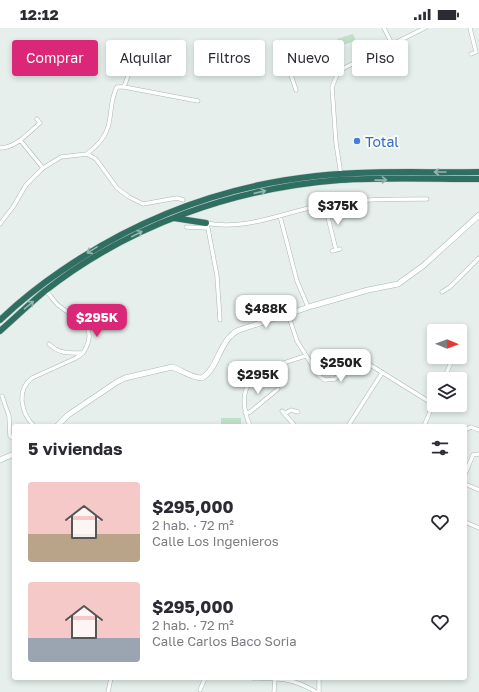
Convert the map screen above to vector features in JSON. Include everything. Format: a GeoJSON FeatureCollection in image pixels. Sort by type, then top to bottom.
{"type":"FeatureCollection","features":[{"type":"Feature","properties":{"kind":"highway"},"geometry":{"type":"LineString","coordinates":[[0,331],[46,291],[107,250],[146,229],[197,209],[266,190],[341,177],[479,172]]}},
{"type":"Feature","properties":{"kind":"highway"},"geometry":{"type":"LineString","coordinates":[[161,215],[181,204],[183,200],[188,202],[264,184],[315,176],[479,179]]}},
{"type":"Feature","properties":{"kind":"highway"},"geometry":{"type":"LineString","coordinates":[[0,320],[40,286],[87,253],[120,234],[161,215],[213,196]]}},
{"type":"Feature","properties":{"kind":"highway"},"geometry":{"type":"LineString","coordinates":[[197,209],[194,214],[195,217],[207,224]]}},
{"type":"Feature","properties":{"kind":"highway"},"geometry":{"type":"LineString","coordinates":[[172,218],[207,224]]}},
{"type":"Feature","properties":{"kind":"street"},"geometry":{"type":"LineString","coordinates":[[384,28],[390,40]]}},
{"type":"Feature","properties":{"kind":"street"},"geometry":{"type":"LineString","coordinates":[[400,40],[425,28]]}},
{"type":"Feature","properties":{"kind":"street"},"geometry":{"type":"LineString","coordinates":[[470,28],[477,52],[471,54]]}},
{"type":"Feature","properties":{"kind":"street"},"geometry":{"type":"LineString","coordinates":[[124,87],[128,76]]}},
{"type":"Feature","properties":{"kind":"street"},"geometry":{"type":"LineString","coordinates":[[291,76],[296,90]]}},
{"type":"Feature","properties":{"kind":"street"},"geometry":{"type":"LineString","coordinates":[[337,76],[332,86],[336,143],[341,177]]}},
{"type":"Feature","properties":{"kind":"street"},"geometry":{"type":"LineString","coordinates":[[87,154],[101,140],[108,128],[114,93],[117,87],[198,101]]}},
{"type":"Feature","properties":{"kind":"street"},"geometry":{"type":"LineString","coordinates":[[0,148],[14,144],[20,140],[40,123],[37,119]]}},
{"type":"Feature","properties":{"kind":"street"},"geometry":{"type":"LineString","coordinates":[[20,140],[43,168]]}},
{"type":"Feature","properties":{"kind":"street"},"geometry":{"type":"LineString","coordinates":[[0,224],[13,207],[26,185],[43,168],[61,157],[87,154],[96,159],[117,188],[129,197],[143,204],[177,198],[183,200]]}},
{"type":"Feature","properties":{"kind":"street"},"geometry":{"type":"LineString","coordinates":[[186,227],[207,224],[223,226],[247,224],[299,210],[374,199],[426,199]]}},
{"type":"Feature","properties":{"kind":"street"},"geometry":{"type":"LineString","coordinates":[[325,205],[336,250]]}},
{"type":"Feature","properties":{"kind":"street"},"geometry":{"type":"LineString","coordinates":[[280,216],[297,281],[308,307]]}},
{"type":"Feature","properties":{"kind":"street"},"geometry":{"type":"LineString","coordinates":[[59,424],[68,415],[125,378],[172,368],[179,369],[194,378],[202,378],[208,373],[219,353],[234,332],[308,307],[368,290],[398,284],[423,266],[479,216]]}},
{"type":"Feature","properties":{"kind":"street"},"geometry":{"type":"LineString","coordinates":[[207,224],[217,276],[220,320]]}},
{"type":"Feature","properties":{"kind":"street"},"geometry":{"type":"LineString","coordinates":[[442,292],[450,287],[479,258]]}},
{"type":"Feature","properties":{"kind":"street"},"geometry":{"type":"LineString","coordinates":[[32,424],[23,411],[23,387],[32,378],[76,358],[83,353],[89,343],[89,331],[84,323],[58,305],[46,291]]}},
{"type":"Feature","properties":{"kind":"street"},"geometry":{"type":"LineString","coordinates":[[288,314],[297,341],[318,376],[325,380],[335,379],[356,362],[367,363],[427,399]]}},
{"type":"Feature","properties":{"kind":"street"},"geometry":{"type":"LineString","coordinates":[[49,344],[54,349],[63,353],[83,353]]}},
{"type":"Feature","properties":{"kind":"street"},"geometry":{"type":"LineString","coordinates":[[249,424],[245,413],[244,396],[247,387],[253,378],[267,369],[305,356]]}},
{"type":"Feature","properties":{"kind":"street"},"geometry":{"type":"LineString","coordinates":[[349,424],[382,373]]}},
{"type":"Feature","properties":{"kind":"street"},"geometry":{"type":"LineString","coordinates":[[270,389],[274,392]]}},
{"type":"Feature","properties":{"kind":"street"},"geometry":{"type":"LineString","coordinates":[[245,413],[250,412],[278,389]]}},
{"type":"Feature","properties":{"kind":"street"},"geometry":{"type":"LineString","coordinates":[[2,396],[9,416],[10,436],[12,438]]}},
{"type":"Feature","properties":{"kind":"street"},"geometry":{"type":"LineString","coordinates":[[293,424],[283,412],[291,410],[298,412]]}},
{"type":"Feature","properties":{"kind":"street"},"geometry":{"type":"LineString","coordinates":[[425,424],[429,412]]}},
{"type":"Feature","properties":{"kind":"street"},"geometry":{"type":"LineString","coordinates":[[467,429],[471,427],[479,430]]}},
{"type":"Feature","properties":{"kind":"street"},"geometry":{"type":"LineString","coordinates":[[467,469],[473,455],[479,454]]}},
{"type":"Feature","properties":{"kind":"street"},"geometry":{"type":"LineString","coordinates":[[0,460],[12,455]]}},
{"type":"Feature","properties":{"kind":"street"},"geometry":{"type":"LineString","coordinates":[[467,485],[479,490]]}},
{"type":"Feature","properties":{"kind":"street"},"geometry":{"type":"LineString","coordinates":[[467,523],[479,528]]}},
{"type":"Feature","properties":{"kind":"street"},"geometry":{"type":"LineString","coordinates":[[108,692],[111,680]]}},
{"type":"Feature","properties":{"kind":"street"},"geometry":{"type":"LineString","coordinates":[[200,690],[204,680]]}},
{"type":"Feature","properties":{"kind":"street"},"geometry":{"type":"LineString","coordinates":[[274,692],[275,680]]}},
{"type":"Feature","properties":{"kind":"street"},"geometry":{"type":"LineString","coordinates":[[290,680],[304,684],[317,692],[319,680]]}},
{"type":"Feature","properties":{"kind":"green space"},"geometry":{"type":"Polygon","coordinates":[[[353,34],[356,40],[352,40],[352,42],[344,45],[344,40],[337,39],[353,34]]]}},
{"type":"Feature","properties":{"kind":"green space"},"geometry":{"type":"Polygon","coordinates":[[[221,418],[241,418],[241,424],[221,424],[221,418]]]}},
{"type":"Feature","properties":{"kind":"place","name":"Total"},"geometry":{"type":"Point","coordinates":[357,141]}}]}
